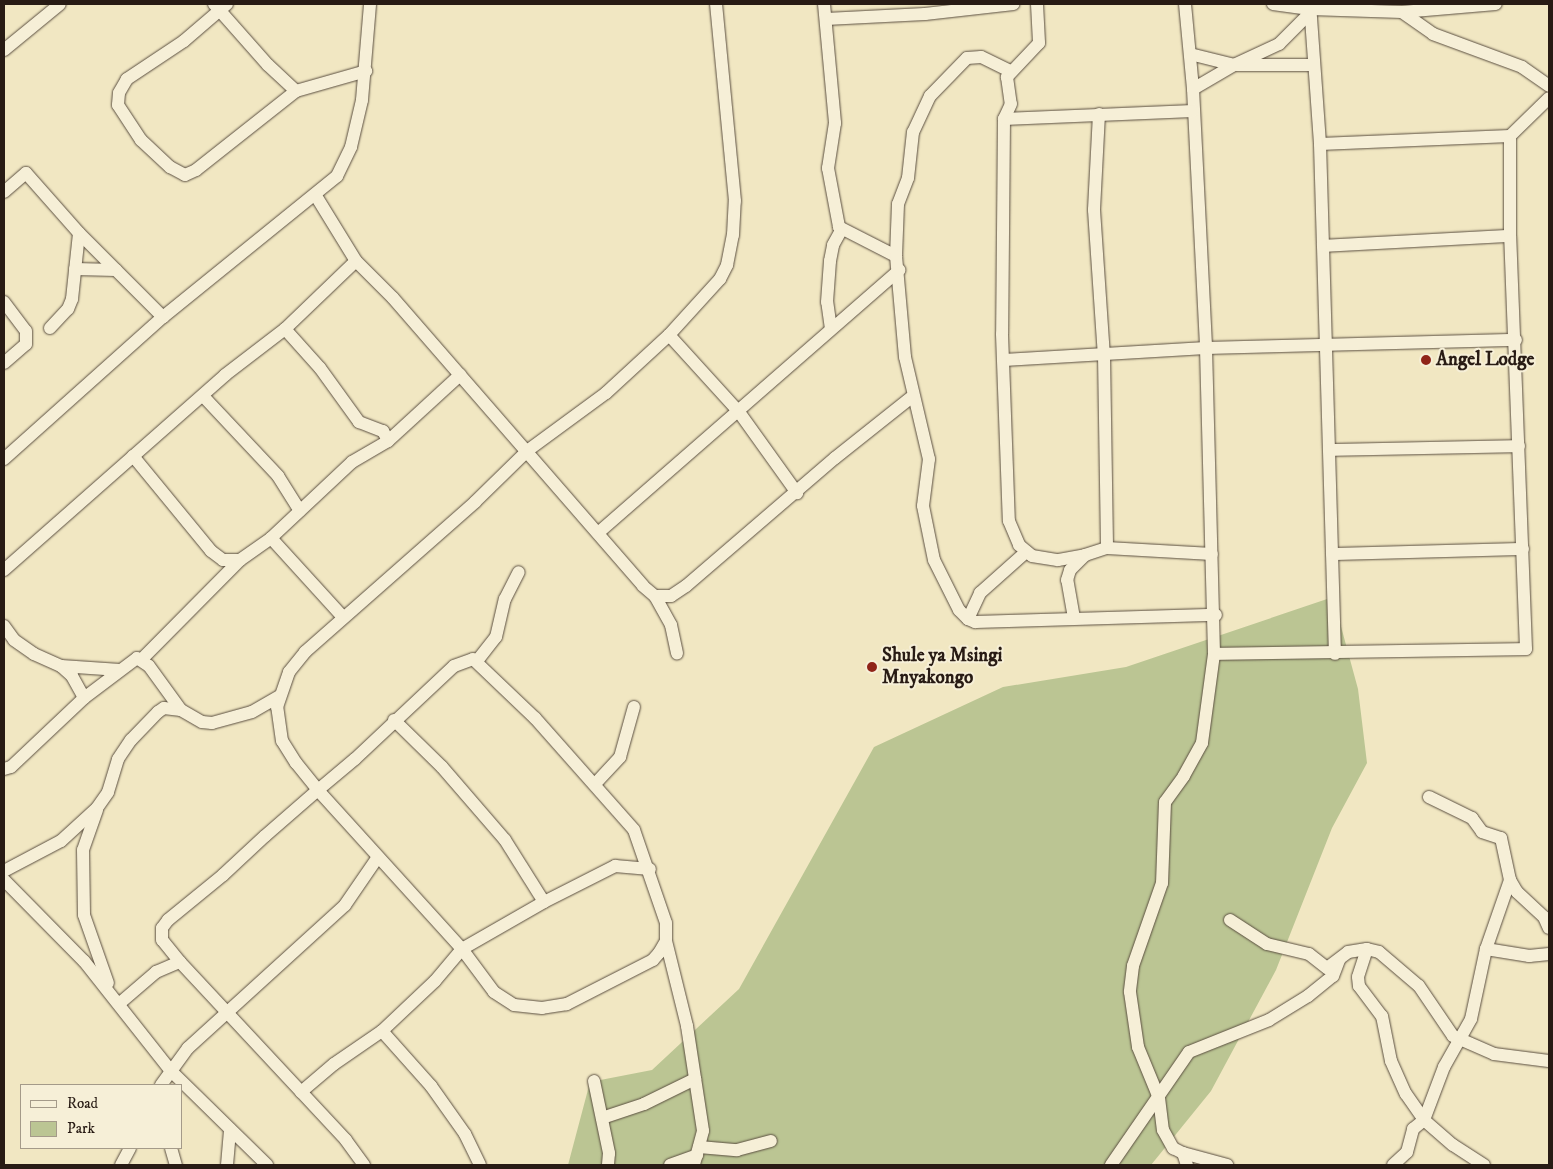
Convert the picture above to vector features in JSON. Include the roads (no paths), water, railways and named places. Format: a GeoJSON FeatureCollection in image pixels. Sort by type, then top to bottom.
{"type":"FeatureCollection","features":[{"type":"Feature","properties":{"kind":"street"},"geometry":{"type":"LineString","coordinates":[[4,50],[60,4]]}},
{"type":"Feature","properties":{"kind":"street"},"geometry":{"type":"LineString","coordinates":[[6,453],[163,317],[276,223],[316,196],[337,176],[351,148],[366,71],[370,4]]}},
{"type":"Feature","properties":{"kind":"street"},"geometry":{"type":"LineString","coordinates":[[666,941],[653,960],[587,996],[567,1004],[542,1008],[514,1005],[494,992],[462,949],[318,790],[282,742],[277,718],[280,696],[290,672],[305,652],[342,616],[475,502],[527,451],[606,393],[669,335],[720,279],[727,265],[734,235],[732,156],[716,4]]}},
{"type":"Feature","properties":{"kind":"street"},"geometry":{"type":"LineString","coordinates":[[824,4],[835,123],[828,168],[842,229],[832,244],[830,261],[827,302],[832,329]]}},
{"type":"Feature","properties":{"kind":"street"},"geometry":{"type":"LineString","coordinates":[[826,19],[924,9],[1013,4]]}},
{"type":"Feature","properties":{"kind":"street"},"geometry":{"type":"LineString","coordinates":[[1037,4],[1039,42],[1010,71],[1007,77],[1011,104],[1004,119],[1004,360],[1009,521],[1026,552],[1049,560],[1085,555],[1107,548],[1212,554]]}},
{"type":"Feature","properties":{"kind":"street"},"geometry":{"type":"LineString","coordinates":[[1185,4],[1193,89],[1206,348],[1212,554],[1216,615],[1214,654],[1206,728],[1202,743],[1184,776],[1165,802],[1162,883],[1133,966],[1130,992],[1138,1047],[1159,1098],[1163,1130],[1173,1148],[1183,1153],[1227,1165]]}},
{"type":"Feature","properties":{"kind":"street"},"geometry":{"type":"LineString","coordinates":[[1273,4],[1310,9],[1402,12],[1490,5]]}},
{"type":"Feature","properties":{"kind":"street"},"geometry":{"type":"LineString","coordinates":[[296,91],[220,6],[184,41],[134,72],[119,93],[118,105],[146,147],[185,175],[296,91],[366,71]]}},
{"type":"Feature","properties":{"kind":"street"},"geometry":{"type":"LineString","coordinates":[[1193,89],[1234,64],[1279,44],[1310,9]]}},
{"type":"Feature","properties":{"kind":"street"},"geometry":{"type":"LineString","coordinates":[[1310,9],[1320,144],[1334,654]]}},
{"type":"Feature","properties":{"kind":"street"},"geometry":{"type":"LineString","coordinates":[[1402,12],[1433,34],[1522,67],[1549,86]]}},
{"type":"Feature","properties":{"kind":"street"},"geometry":{"type":"LineString","coordinates":[[1190,54],[1234,64],[1313,64]]}},
{"type":"Feature","properties":{"kind":"street"},"geometry":{"type":"LineString","coordinates":[[1010,71],[981,57],[967,58],[930,96],[913,132],[908,178],[898,204],[896,256],[900,270],[905,357],[929,459],[923,506],[934,560],[959,610],[968,619],[1006,623],[1074,618],[1216,615]]}},
{"type":"Feature","properties":{"kind":"street"},"geometry":{"type":"LineString","coordinates":[[1320,144],[1510,136],[1549,98]]}},
{"type":"Feature","properties":{"kind":"street"},"geometry":{"type":"LineString","coordinates":[[1004,119],[1193,111]]}},
{"type":"Feature","properties":{"kind":"street"},"geometry":{"type":"LineString","coordinates":[[1099,114],[1094,210],[1104,355],[1107,548]]}},
{"type":"Feature","properties":{"kind":"street"},"geometry":{"type":"LineString","coordinates":[[1214,654],[1334,654],[1526,649],[1516,340],[1510,236],[1510,136]]}},
{"type":"Feature","properties":{"kind":"street"},"geometry":{"type":"LineString","coordinates":[[4,192],[26,173],[79,234],[163,317]]}},
{"type":"Feature","properties":{"kind":"street"},"geometry":{"type":"LineString","coordinates":[[316,196],[356,261],[460,374],[643,586],[655,596],[670,625],[677,653]]}},
{"type":"Feature","properties":{"kind":"street"},"geometry":{"type":"LineString","coordinates":[[842,229],[896,256]]}},
{"type":"Feature","properties":{"kind":"street"},"geometry":{"type":"LineString","coordinates":[[50,328],[68,309],[79,234]]}},
{"type":"Feature","properties":{"kind":"street"},"geometry":{"type":"LineString","coordinates":[[1323,246],[1510,236]]}},
{"type":"Feature","properties":{"kind":"street"},"geometry":{"type":"LineString","coordinates":[[4,570],[203,396],[225,374],[285,329],[356,261]]}},
{"type":"Feature","properties":{"kind":"street"},"geometry":{"type":"LineString","coordinates":[[75,269],[116,270]]}},
{"type":"Feature","properties":{"kind":"street"},"geometry":{"type":"LineString","coordinates":[[598,533],[900,270]]}},
{"type":"Feature","properties":{"kind":"street"},"geometry":{"type":"LineString","coordinates":[[4,302],[26,331],[26,344],[4,363]]}},
{"type":"Feature","properties":{"kind":"street"},"geometry":{"type":"LineString","coordinates":[[285,329],[320,368],[359,422],[382,431],[388,441]]}},
{"type":"Feature","properties":{"kind":"street"},"geometry":{"type":"LineString","coordinates":[[669,335],[739,412],[797,493]]}},
{"type":"Feature","properties":{"kind":"street"},"geometry":{"type":"LineString","coordinates":[[1004,360],[1206,348],[1516,340]]}},
{"type":"Feature","properties":{"kind":"street"},"geometry":{"type":"LineString","coordinates":[[4,769],[11,767],[84,698],[132,660],[142,659],[240,560],[271,538],[352,462],[388,441],[460,374]]}},
{"type":"Feature","properties":{"kind":"street"},"geometry":{"type":"LineString","coordinates":[[203,396],[278,476],[300,512]]}},
{"type":"Feature","properties":{"kind":"street"},"geometry":{"type":"LineString","coordinates":[[655,596],[676,593],[913,396]]}},
{"type":"Feature","properties":{"kind":"street"},"geometry":{"type":"LineString","coordinates":[[1329,450],[1519,446]]}},
{"type":"Feature","properties":{"kind":"street"},"geometry":{"type":"LineString","coordinates":[[133,456],[210,551],[223,560],[240,560]]}},
{"type":"Feature","properties":{"kind":"street"},"geometry":{"type":"LineString","coordinates":[[271,538],[342,616]]}},
{"type":"Feature","properties":{"kind":"street"},"geometry":{"type":"LineString","coordinates":[[1332,554],[1522,549]]}},
{"type":"Feature","properties":{"kind":"street"},"geometry":{"type":"LineString","coordinates":[[968,619],[980,593],[1026,552]]}},
{"type":"Feature","properties":{"kind":"street"},"geometry":{"type":"LineString","coordinates":[[1074,618],[1068,580],[1070,570],[1085,555]]}},
{"type":"Feature","properties":{"kind":"street"},"geometry":{"type":"LineString","coordinates":[[477,661],[496,637],[505,599],[519,572]]}},
{"type":"Feature","properties":{"kind":"street"},"geometry":{"type":"LineString","coordinates":[[4,626],[21,645],[61,666],[79,684],[84,698]]}},
{"type":"Feature","properties":{"kind":"street"},"geometry":{"type":"LineString","coordinates":[[142,659],[181,710],[202,722],[212,723],[252,712],[280,696]]}},
{"type":"Feature","properties":{"kind":"street"},"geometry":{"type":"LineString","coordinates":[[364,1165],[346,1140],[180,962],[162,940],[162,928],[168,920],[223,875],[454,666],[468,659],[477,661],[595,784],[634,830],[650,869],[666,923],[666,941],[675,970],[703,1131],[697,1156]]}},
{"type":"Feature","properties":{"kind":"street"},"geometry":{"type":"LineString","coordinates":[[61,666],[120,670]]}},
{"type":"Feature","properties":{"kind":"street"},"geometry":{"type":"LineString","coordinates":[[4,871],[61,841],[97,808],[108,792],[118,759],[131,740],[164,708],[181,710]]}},
{"type":"Feature","properties":{"kind":"street"},"geometry":{"type":"LineString","coordinates":[[595,784],[620,757],[634,708]]}},
{"type":"Feature","properties":{"kind":"street"},"geometry":{"type":"LineString","coordinates":[[252,712],[277,718]]}},
{"type":"Feature","properties":{"kind":"street"},"geometry":{"type":"LineString","coordinates":[[394,720],[442,768],[505,840],[544,902]]}},
{"type":"Feature","properties":{"kind":"street"},"geometry":{"type":"LineString","coordinates":[[1429,797],[1472,818],[1482,832],[1501,838],[1510,880],[1517,892],[1544,917],[1549,928]]}},
{"type":"Feature","properties":{"kind":"street"},"geometry":{"type":"LineString","coordinates":[[97,808],[84,850],[84,915],[93,946],[116,999]]}},
{"type":"Feature","properties":{"kind":"street"},"geometry":{"type":"LineString","coordinates":[[162,1084],[170,1070],[188,1048],[329,922],[345,905],[378,857]]}},
{"type":"Feature","properties":{"kind":"street"},"geometry":{"type":"LineString","coordinates":[[301,1092],[334,1064],[382,1031],[435,981],[462,949],[544,902],[615,866],[650,869]]}},
{"type":"Feature","properties":{"kind":"street"},"geometry":{"type":"LineString","coordinates":[[4,880],[84,961],[116,999],[170,1070],[267,1165]]}},
{"type":"Feature","properties":{"kind":"street"},"geometry":{"type":"LineString","coordinates":[[1393,1165],[1407,1152],[1414,1129],[1424,1120],[1444,1067],[1461,1041],[1471,1018],[1486,949],[1510,880]]}},
{"type":"Feature","properties":{"kind":"street"},"geometry":{"type":"LineString","coordinates":[[1230,920],[1267,944],[1309,954],[1327,968],[1348,952],[1367,949],[1379,952],[1401,968],[1419,986],[1448,1032],[1461,1041],[1494,1054],[1549,1062]]}},
{"type":"Feature","properties":{"kind":"street"},"geometry":{"type":"LineString","coordinates":[[1367,949],[1359,969],[1359,986],[1382,1016],[1391,1061],[1406,1094],[1424,1120],[1453,1146],[1484,1165]]}},
{"type":"Feature","properties":{"kind":"street"},"geometry":{"type":"LineString","coordinates":[[1486,949],[1529,956],[1549,954]]}},
{"type":"Feature","properties":{"kind":"street"},"geometry":{"type":"LineString","coordinates":[[1111,1165],[1126,1140],[1141,1126],[1194,1048],[1269,1020],[1308,996],[1333,976],[1340,958]]}},
{"type":"Feature","properties":{"kind":"street"},"geometry":{"type":"LineString","coordinates":[[116,999],[156,972],[180,962]]}},
{"type":"Feature","properties":{"kind":"street"},"geometry":{"type":"LineString","coordinates":[[382,1031],[431,1086],[465,1134],[480,1165]]}},
{"type":"Feature","properties":{"kind":"street"},"geometry":{"type":"LineString","coordinates":[[602,1118],[644,1104],[695,1079]]}},
{"type":"Feature","properties":{"kind":"street"},"geometry":{"type":"LineString","coordinates":[[594,1081],[609,1152],[608,1165]]}},
{"type":"Feature","properties":{"kind":"street"},"geometry":{"type":"LineString","coordinates":[[227,1165],[230,1129]]}},
{"type":"Feature","properties":{"kind":"street"},"geometry":{"type":"LineString","coordinates":[[670,1165],[697,1156],[737,1150],[771,1141]]}},
{"type":"Feature","properties":{"kind":"street"},"geometry":{"type":"LineString","coordinates":[[121,1165],[129,1149]]}},
{"type":"Feature","properties":{"kind":"street"},"geometry":{"type":"LineString","coordinates":[[171,1149],[176,1165]]}},
{"type":"Feature","properties":{"kind":"street"},"geometry":{"type":"LineString","coordinates":[[1183,1153],[1187,1165]]}},
{"type":"Feature","properties":{"kind":"place","name":"Angel Lodge"},"geometry":{"type":"Point","coordinates":[1426,360]}},
{"type":"Feature","properties":{"kind":"place","name":"Shule ya Msingi Mnyakongo"},"geometry":{"type":"Point","coordinates":[872,667]}}]}
